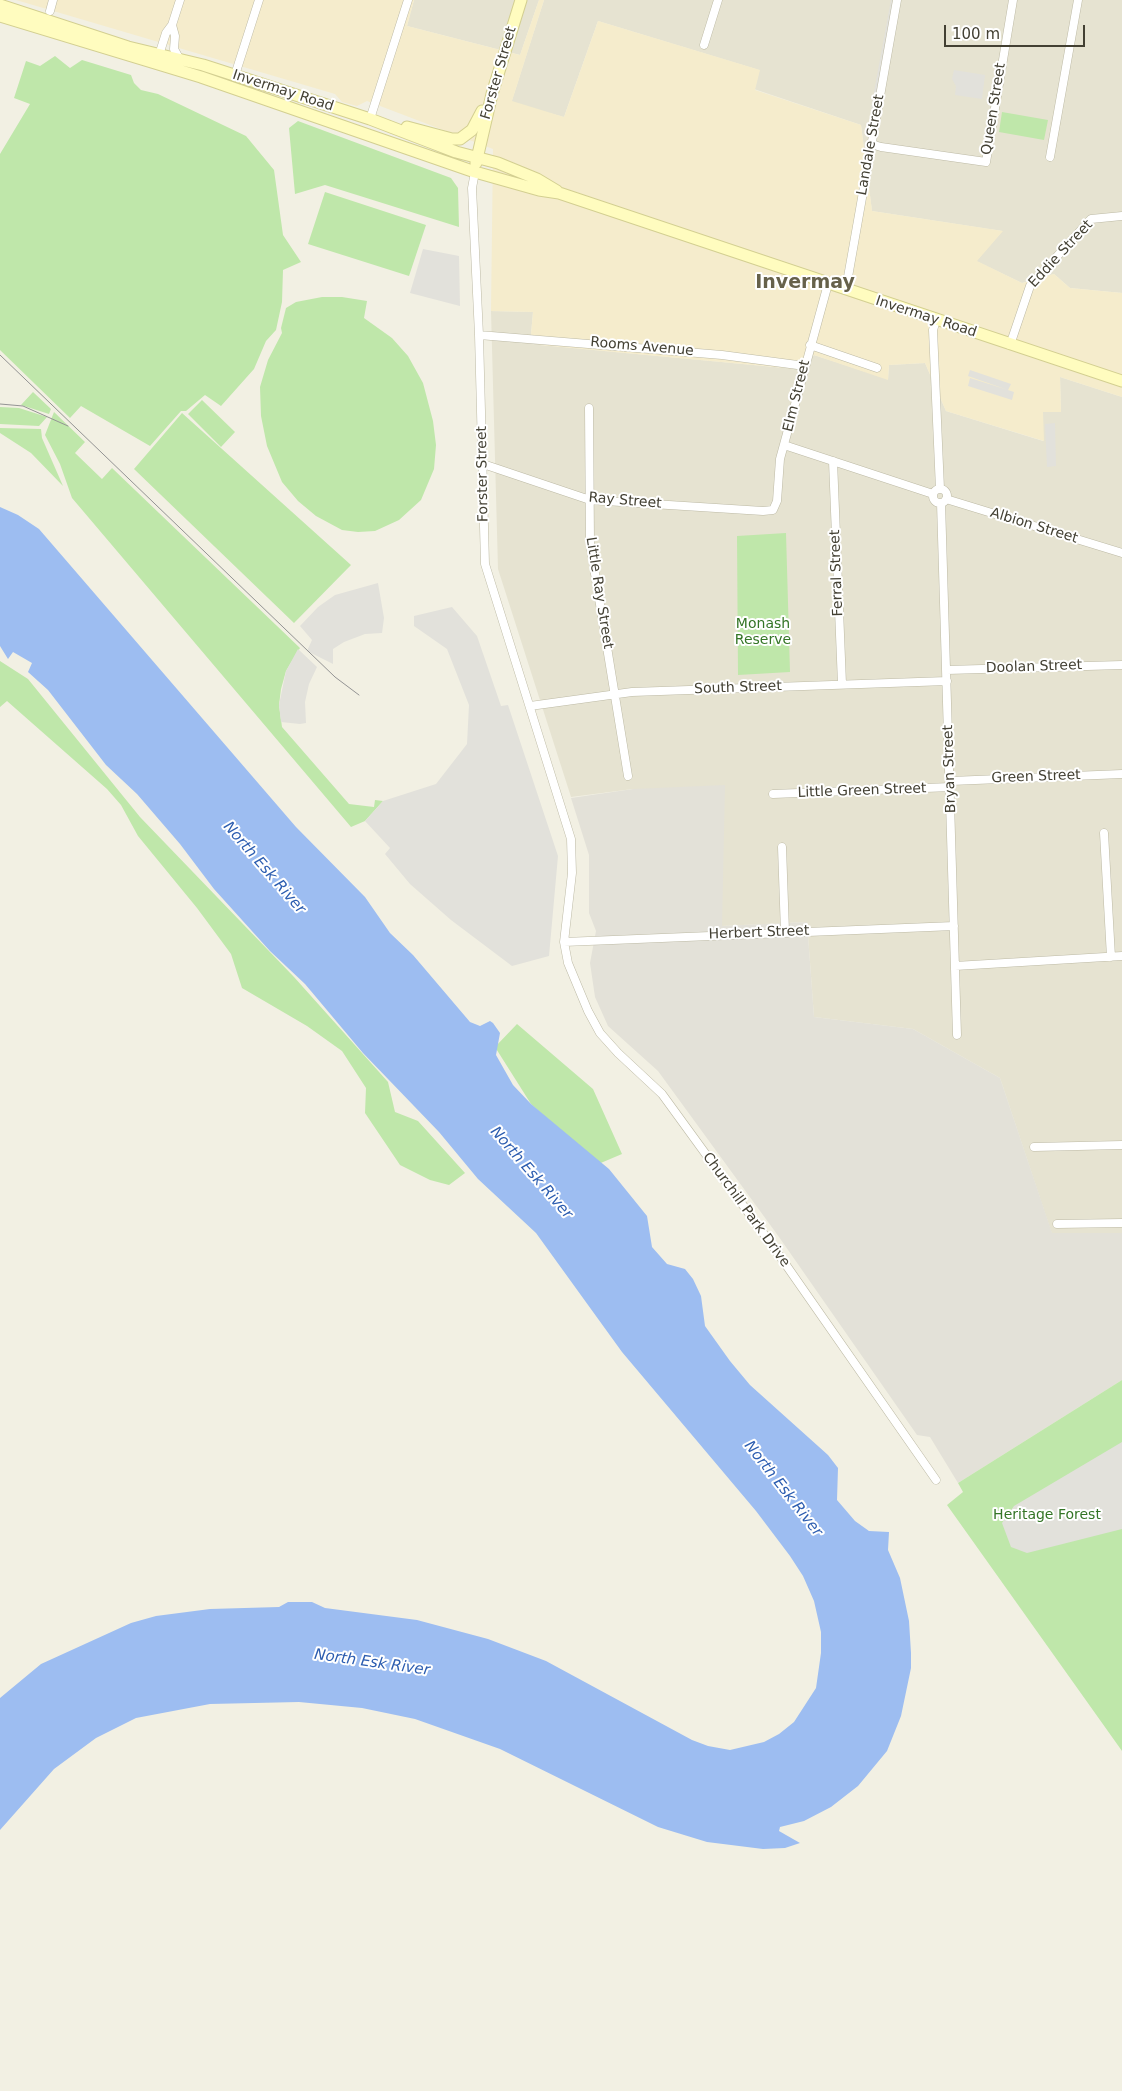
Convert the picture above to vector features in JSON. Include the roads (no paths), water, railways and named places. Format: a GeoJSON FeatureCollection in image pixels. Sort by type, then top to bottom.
{"type":"FeatureCollection","features":[{"type":"Feature","properties":{"kind":"main road","name":"Forster Street"},"geometry":{"type":"LineString","coordinates":[[475,172],[497,78],[521,0]]}},
{"type":"Feature","properties":{"kind":"main road","name":"Invermay Road"},"geometry":{"type":"LineString","coordinates":[[0,5],[158,60],[201,78],[475,172],[539,190],[559,193],[1122,381]]}},
{"type":"Feature","properties":{"kind":"main road"},"geometry":{"type":"LineString","coordinates":[[0,11],[17,21]]}},
{"type":"Feature","properties":{"kind":"main road","name":"Invermay Road"},"geometry":{"type":"LineString","coordinates":[[0,16],[158,60],[180,60],[235,75],[498,163],[537,178],[559,193]]}},
{"type":"Feature","properties":{"kind":"main road"},"geometry":{"type":"LineString","coordinates":[[376,121],[415,128],[452,139],[460,139],[466,136],[477,124],[497,78]]}},
{"type":"Feature","properties":{"kind":"street"},"geometry":{"type":"LineString","coordinates":[[50,11],[53,0]]}},
{"type":"Feature","properties":{"kind":"street"},"geometry":{"type":"LineString","coordinates":[[158,60],[166,33],[172,25],[180,0]]}},
{"type":"Feature","properties":{"kind":"street"},"geometry":{"type":"LineString","coordinates":[[235,75],[258,0]]}},
{"type":"Feature","properties":{"kind":"street"},"geometry":{"type":"LineString","coordinates":[[376,121],[408,0]]}},
{"type":"Feature","properties":{"kind":"street"},"geometry":{"type":"LineString","coordinates":[[704,45],[718,0]]}},
{"type":"Feature","properties":{"kind":"street","name":"Landale Street"},"geometry":{"type":"LineString","coordinates":[[843,289],[848,276],[896,0]]}},
{"type":"Feature","properties":{"kind":"street","name":"Queen Street"},"geometry":{"type":"LineString","coordinates":[[871,144],[986,162],[1013,0]]}},
{"type":"Feature","properties":{"kind":"street"},"geometry":{"type":"LineString","coordinates":[[1050,156],[1078,0]]}},
{"type":"Feature","properties":{"kind":"street"},"geometry":{"type":"LineString","coordinates":[[172,25],[175,36],[174,49],[180,60]]}},
{"type":"Feature","properties":{"kind":"street","name":"Forster Street"},"geometry":{"type":"LineString","coordinates":[[475,172],[472,188],[479,335],[486,574],[530,706],[571,839],[572,873],[564,942]]}},
{"type":"Feature","properties":{"kind":"street","name":"Eddie Street"},"geometry":{"type":"LineString","coordinates":[[1010,345],[1030,286],[1091,219],[1122,216]]}},
{"type":"Feature","properties":{"kind":"street","name":"Elm Street"},"geometry":{"type":"LineString","coordinates":[[773,510],[777,501],[778,474],[784,445],[828,284]]}},
{"type":"Feature","properties":{"kind":"street"},"geometry":{"type":"LineString","coordinates":[[784,445],[936,492],[945,492],[943,501],[935,501],[936,492],[933,330],[936,320]]}},
{"type":"Feature","properties":{"kind":"street","name":"Rooms Avenue"},"geometry":{"type":"LineString","coordinates":[[479,335],[722,355],[805,366]]}},
{"type":"Feature","properties":{"kind":"street"},"geometry":{"type":"LineString","coordinates":[[810,346],[877,368]]}},
{"type":"Feature","properties":{"kind":"street","name":"Little Ray Street"},"geometry":{"type":"LineString","coordinates":[[589,408],[590,543],[628,776]]}},
{"type":"Feature","properties":{"kind":"street","name":"Ferral Street"},"geometry":{"type":"LineString","coordinates":[[833,461],[842,684]]}},
{"type":"Feature","properties":{"kind":"street","name":"Ray Street"},"geometry":{"type":"LineString","coordinates":[[483,464],[590,500],[763,511],[773,510]]}},
{"type":"Feature","properties":{"kind":"street","name":"Albion Street"},"geometry":{"type":"LineString","coordinates":[[943,501],[1122,554]]}},
{"type":"Feature","properties":{"kind":"street","name":"Bryan Street"},"geometry":{"type":"LineString","coordinates":[[943,501],[957,1035]]}},
{"type":"Feature","properties":{"kind":"street","name":"Doolan Street"},"geometry":{"type":"LineString","coordinates":[[946,670],[1122,665]]}},
{"type":"Feature","properties":{"kind":"street","name":"South Street"},"geometry":{"type":"LineString","coordinates":[[530,706],[615,694],[947,681]]}},
{"type":"Feature","properties":{"kind":"street","name":"Green Street"},"geometry":{"type":"LineString","coordinates":[[951,784],[1122,774]]}},
{"type":"Feature","properties":{"kind":"street","name":"Little Green Street"},"geometry":{"type":"LineString","coordinates":[[773,794],[951,784]]}},
{"type":"Feature","properties":{"kind":"street"},"geometry":{"type":"LineString","coordinates":[[1104,833],[1110,957]]}},
{"type":"Feature","properties":{"kind":"street"},"geometry":{"type":"LineString","coordinates":[[782,847],[786,932]]}},
{"type":"Feature","properties":{"kind":"street","name":"Herbert Street"},"geometry":{"type":"LineString","coordinates":[[564,942],[954,926]]}},
{"type":"Feature","properties":{"kind":"street","name":"Churchill Park Drive"},"geometry":{"type":"LineString","coordinates":[[564,942],[568,963],[588,1011],[600,1033],[618,1053],[662,1094],[777,1252],[936,1480]]}},
{"type":"Feature","properties":{"kind":"street"},"geometry":{"type":"LineString","coordinates":[[955,966],[1122,956]]}},
{"type":"Feature","properties":{"kind":"street"},"geometry":{"type":"LineString","coordinates":[[1034,1147],[1122,1145]]}},
{"type":"Feature","properties":{"kind":"street"},"geometry":{"type":"LineString","coordinates":[[1056,1224],[1122,1223]]}},
{"type":"Feature","properties":{"kind":"water","name":"North Esk River"},"geometry":{"type":"Polygon","coordinates":[[[0,507],[18,515],[39,529],[296,827],[365,897],[390,933],[413,955],[470,1022],[480,1026],[490,1021],[493,1023],[500,1033],[496,1055],[513,1085],[531,1104],[609,1169],[647,1216],[652,1247],[667,1264],[685,1269],[693,1279],[701,1296],[705,1326],[730,1361],[750,1385],[828,1455],[838,1468],[837,1500],[855,1521],[869,1531],[889,1532],[888,1550],[900,1578],[909,1621],[911,1668],[901,1716],[887,1751],[858,1786],[831,1807],[804,1821],[780,1827],[779,1831],[800,1843],[785,1848],[763,1849],[707,1842],[658,1827],[500,1749],[415,1719],[362,1708],[299,1702],[210,1704],[136,1718],[96,1738],[54,1769],[0,1830],[0,1698],[41,1664],[131,1623],[156,1616],[210,1609],[279,1607],[288,1602],[312,1602],[325,1608],[417,1620],[488,1639],[546,1661],[692,1740],[708,1746],[730,1750],[764,1742],[779,1734],[794,1722],[816,1688],[821,1653],[821,1632],[814,1601],[803,1576],[790,1556],[756,1511],[622,1352],[536,1233],[478,1179],[439,1132],[363,1053],[305,984],[270,951],[214,889],[180,844],[137,794],[106,765],[48,690],[28,672],[32,663],[13,652],[8,659],[0,646],[0,507]]]}},
{"type":"Feature","properties":{"kind":"tram line"},"geometry":{"type":"LineString","coordinates":[[0,355],[335,677],[359,695]]}},
{"type":"Feature","properties":{"kind":"tram line"},"geometry":{"type":"LineString","coordinates":[[0,404],[23,406],[68,426]]}},
{"type":"Feature","properties":{"kind":"district","name":"Invermay"},"geometry":{"type":"Point","coordinates":[805,283]}},
{"type":"Feature","properties":{"kind":"park label","name":"Monash Reserve"},"geometry":{"type":"Point","coordinates":[763,632]}},
{"type":"Feature","properties":{"kind":"park label","name":"Heritage Forest"},"geometry":{"type":"Point","coordinates":[1047,1515]}}]}
